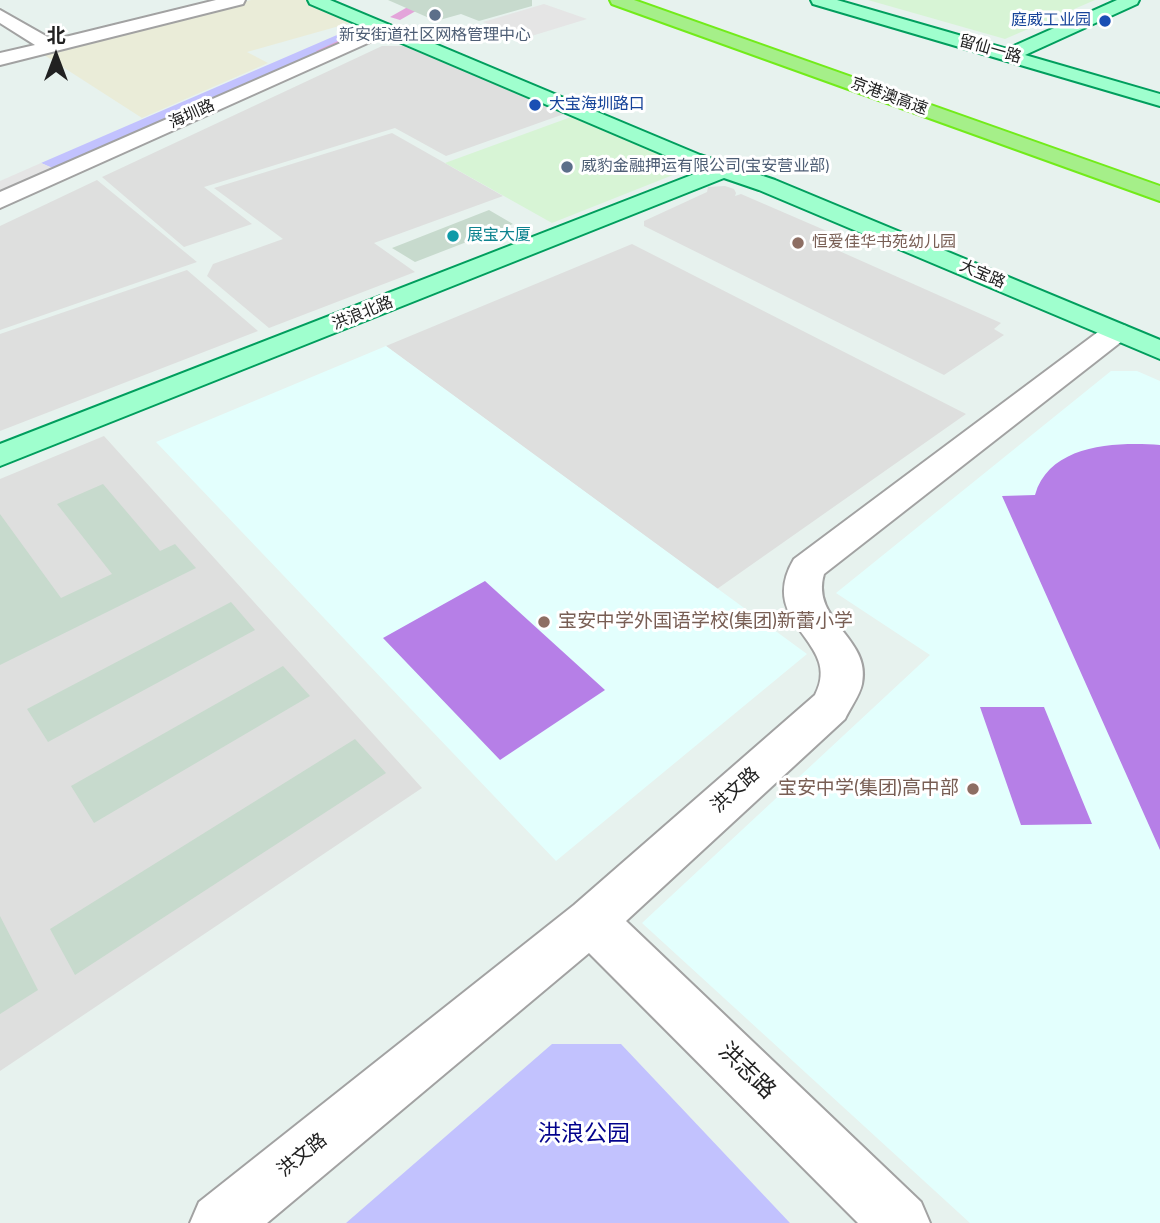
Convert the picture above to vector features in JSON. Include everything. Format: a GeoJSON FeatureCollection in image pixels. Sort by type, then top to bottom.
{"type":"FeatureCollection","features":[{"type":"Feature","properties":{"kind":"highway","name":"京港澳高速"},"geometry":{"type":"LineString","coordinates":[[618,0],[1160,194]]}},
{"type":"Feature","properties":{"kind":"highway","name":"京港澳高速"},"geometry":{"type":"LineString","coordinates":[[654,0],[1160,180]]}},
{"type":"Feature","properties":{"kind":"main road","name":"大宝路"},"geometry":{"type":"LineString","coordinates":[[316,0],[692,160],[725,170],[1160,351]]}},
{"type":"Feature","properties":{"kind":"main road","name":"大宝路"},"geometry":{"type":"LineString","coordinates":[[330,0],[702,156],[725,170]]}},
{"type":"Feature","properties":{"kind":"main road","name":"留仙一路"},"geometry":{"type":"LineString","coordinates":[[820,0],[1015,49],[1160,93]]}},
{"type":"Feature","properties":{"kind":"main road","name":"留仙一路"},"geometry":{"type":"LineString","coordinates":[[839,0],[971,38],[1009,43],[1015,49],[1160,100]]}},
{"type":"Feature","properties":{"kind":"main road"},"geometry":{"type":"LineString","coordinates":[[1015,49],[1118,0]]}},
{"type":"Feature","properties":{"kind":"main road"},"geometry":{"type":"LineString","coordinates":[[1015,49],[1131,0]]}},
{"type":"Feature","properties":{"kind":"main road","name":"洪浪北路"},"geometry":{"type":"LineString","coordinates":[[0,456],[725,170]]}},
{"type":"Feature","properties":{"kind":"street"},"geometry":{"type":"LineString","coordinates":[[0,59],[237,0]]}},
{"type":"Feature","properties":{"kind":"street"},"geometry":{"type":"LineString","coordinates":[[0,15],[51,47]]}},
{"type":"Feature","properties":{"kind":"street","name":"海圳路"},"geometry":{"type":"LineString","coordinates":[[0,201],[384,29]]}},
{"type":"Feature","properties":{"kind":"street","name":"洪文路"},"geometry":{"type":"LineString","coordinates":[[220,1223],[591,921],[830,707],[840,692],[844,676],[842,659],[833,643],[806,613],[799,597],[799,582],[807,568],[1116,332]]}},
{"type":"Feature","properties":{"kind":"street","name":"洪志路"},"geometry":{"type":"LineString","coordinates":[[591,921],[900,1223]]}},
{"type":"Feature","properties":{"kind":"shaded area"},"geometry":{"type":"Polygon","coordinates":[[[251,0],[305,0],[357,21],[247,52],[268,63],[142,118],[41,53],[251,0]]]}},
{"type":"Feature","properties":{"kind":"shaded area"},"geometry":{"type":"Polygon","coordinates":[[[868,0],[1095,0],[1005,39],[868,0]]]}},
{"type":"Feature","properties":{"kind":"shaded area"},"geometry":{"type":"Polygon","coordinates":[[[544,4],[587,19],[525,38],[483,22],[544,4]]]}},
{"type":"Feature","properties":{"kind":"shaded area"},"geometry":{"type":"Polygon","coordinates":[[[382,46],[406,46],[564,114],[446,156],[395,128],[204,187],[252,224],[184,247],[102,177],[382,46]]]}},
{"type":"Feature","properties":{"kind":"shaded area","name":"威豹金融押运有限公司(宝安营业部)"},"geometry":{"type":"Polygon","coordinates":[[[571,117],[681,163],[683,171],[552,223],[445,163],[571,117]]]}},
{"type":"Feature","properties":{"kind":"shaded area"},"geometry":{"type":"Polygon","coordinates":[[[392,133],[503,196],[374,243],[415,272],[269,328],[207,276],[213,264],[283,239],[214,188],[392,133]]]}},
{"type":"Feature","properties":{"kind":"shaded area"},"geometry":{"type":"Polygon","coordinates":[[[41,163],[66,174],[0,203],[0,181],[41,163]]]}},
{"type":"Feature","properties":{"kind":"shaded area"},"geometry":{"type":"Polygon","coordinates":[[[97,180],[197,262],[0,330],[0,226],[97,180]]]}},
{"type":"Feature","properties":{"kind":"shaded area"},"geometry":{"type":"Polygon","coordinates":[[[725,186],[734,189],[735,196],[741,194],[836,235],[832,238],[836,241],[828,246],[1001,323],[994,329],[1004,335],[944,375],[644,226],[644,221],[707,192],[708,187],[725,186]]]}},
{"type":"Feature","properties":{"kind":"shaded area"},"geometry":{"type":"Polygon","coordinates":[[[632,244],[966,414],[717,589],[386,346],[632,244]]]}},
{"type":"Feature","properties":{"kind":"shaded area"},"geometry":{"type":"Polygon","coordinates":[[[187,270],[258,331],[0,431],[0,334],[187,270]]]}},
{"type":"Feature","properties":{"kind":"shaded area","name":"宝安中学外国语学校(集团)新蕾小学"},"geometry":{"type":"Polygon","coordinates":[[[386,346],[807,654],[556,861],[156,442],[386,346]]]}},
{"type":"Feature","properties":{"kind":"shaded area","name":"宝安中学(集团)高中部"},"geometry":{"type":"Polygon","coordinates":[[[1111,371],[1137,371],[1160,381],[1160,1223],[970,1223],[642,923],[930,655],[836,593],[1111,371]]]}},
{"type":"Feature","properties":{"kind":"shaded area"},"geometry":{"type":"Polygon","coordinates":[[[104,436],[422,788],[0,1071],[0,479],[104,436]]]}},
{"type":"Feature","properties":{"kind":"shaded area"},"geometry":{"type":"Polygon","coordinates":[[[1124,444],[1160,445],[1160,850],[1002,496],[1035,495],[1043,478],[1055,465],[1086,450],[1124,444]]]}},
{"type":"Feature","properties":{"kind":"shaded area"},"geometry":{"type":"Polygon","coordinates":[[[485,581],[605,690],[500,760],[383,638],[485,581]]]}},
{"type":"Feature","properties":{"kind":"shaded area"},"geometry":{"type":"Polygon","coordinates":[[[980,707],[1044,707],[1092,824],[1021,825],[980,707]]]}},
{"type":"Feature","properties":{"kind":"green space"},"geometry":{"type":"Polygon","coordinates":[[[367,22],[384,29],[66,174],[41,163],[367,22]]]}},
{"type":"Feature","properties":{"kind":"green space","name":"洪浪公园"},"geometry":{"type":"Polygon","coordinates":[[[552,1044],[621,1044],[790,1223],[346,1223],[552,1044]]]}},
{"type":"Feature","properties":{"kind":"building"},"geometry":{"type":"Polygon","coordinates":[[[388,0],[532,0],[532,6],[479,21],[461,14],[436,21],[388,0]]]}},
{"type":"Feature","properties":{"kind":"building","name":"展宝大厦"},"geometry":{"type":"Polygon","coordinates":[[[489,210],[513,224],[415,262],[392,248],[489,210]]]}},
{"type":"Feature","properties":{"kind":"building"},"geometry":{"type":"Polygon","coordinates":[[[103,484],[160,551],[175,544],[196,568],[0,665],[0,514],[61,598],[112,574],[57,504],[103,484]]]}},
{"type":"Feature","properties":{"kind":"building"},"geometry":{"type":"Polygon","coordinates":[[[231,602],[255,630],[48,742],[27,709],[231,602]]]}},
{"type":"Feature","properties":{"kind":"building"},"geometry":{"type":"Polygon","coordinates":[[[283,666],[310,696],[94,823],[71,786],[283,666]]]}},
{"type":"Feature","properties":{"kind":"building"},"geometry":{"type":"Polygon","coordinates":[[[355,739],[386,773],[75,975],[50,929],[355,739]]]}},
{"type":"Feature","properties":{"kind":"building"},"geometry":{"type":"Polygon","coordinates":[[[0,916],[38,990],[0,1014],[0,916]]]}},
{"type":"Feature","properties":{"kind":"waterway"},"geometry":{"type":"LineString","coordinates":[[396,17],[429,0]]}},
{"type":"Feature","properties":{"kind":"waterway"},"geometry":{"type":"LineString","coordinates":[[322,51],[364,33]]}},
{"type":"Feature","properties":{"kind":"place","name":"新安街道社区网格管理中心"},"geometry":{"type":"Point","coordinates":[435,15]}},
{"type":"Feature","properties":{"kind":"place","name":"庭威工业园"},"geometry":{"type":"Point","coordinates":[1105,21]}},
{"type":"Feature","properties":{"kind":"place","name":"大宝海圳路口"},"geometry":{"type":"Point","coordinates":[535,105]}},
{"type":"Feature","properties":{"kind":"place","name":"威豹金融押运有限公司(宝安营业部)"},"geometry":{"type":"Point","coordinates":[567,167]}},
{"type":"Feature","properties":{"kind":"place","name":"展宝大厦"},"geometry":{"type":"Point","coordinates":[453,236]}},
{"type":"Feature","properties":{"kind":"place","name":"恒爱佳华书苑幼儿园"},"geometry":{"type":"Point","coordinates":[798,243]}},
{"type":"Feature","properties":{"kind":"place","name":"宝安中学外国语学校(集团)新蕾小学"},"geometry":{"type":"Point","coordinates":[544,622]}},
{"type":"Feature","properties":{"kind":"place","name":"宝安中学(集团)高中部"},"geometry":{"type":"Point","coordinates":[973,789]}}]}
